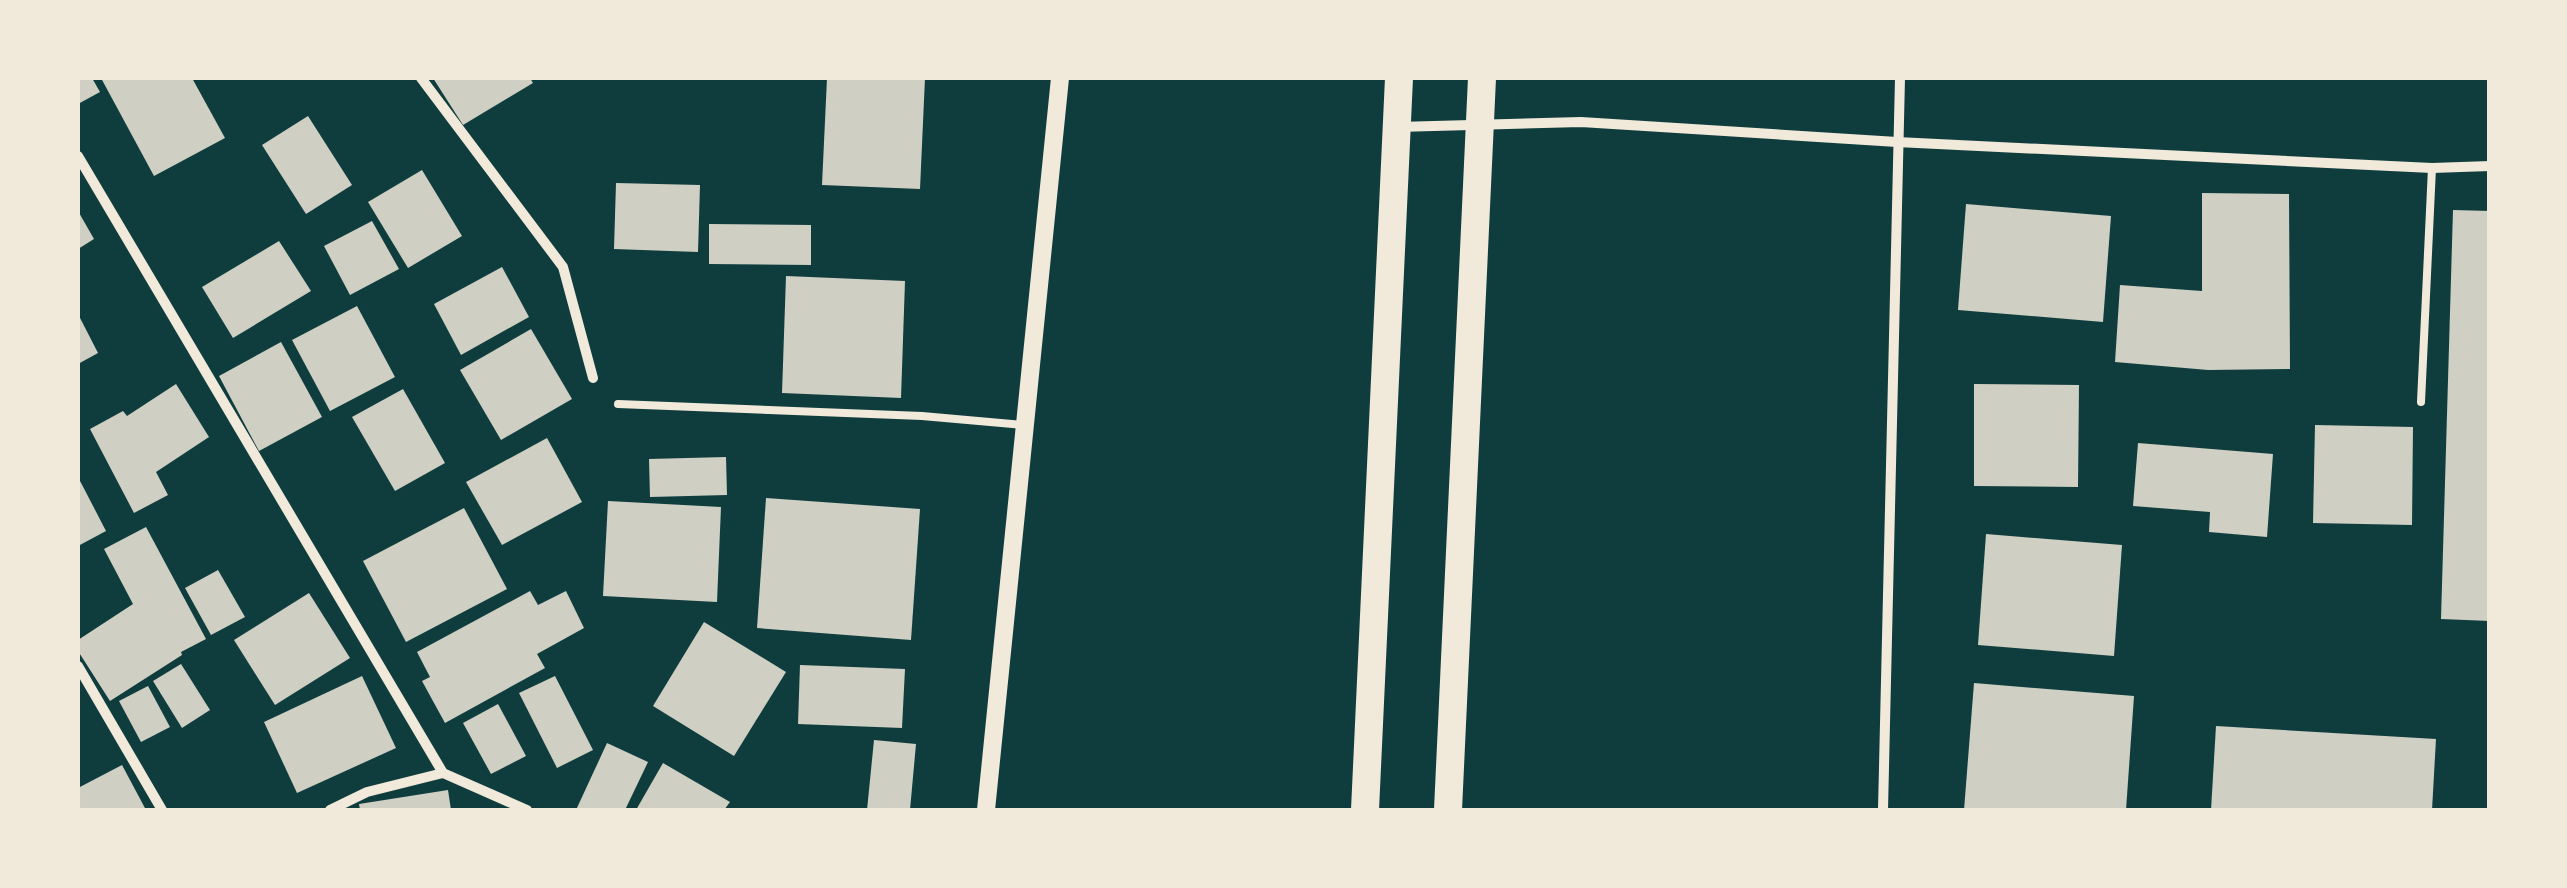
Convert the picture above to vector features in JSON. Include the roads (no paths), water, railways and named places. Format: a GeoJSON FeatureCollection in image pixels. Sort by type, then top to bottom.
{"type":"FeatureCollection","features":[{"type":"Feature","properties":{"kind":"highway"},"geometry":{"type":"LineString","coordinates":[[1365,810],[1399,78]]}},
{"type":"Feature","properties":{"kind":"highway"},"geometry":{"type":"LineString","coordinates":[[1448,810],[1482,78]]}},
{"type":"Feature","properties":{"kind":"street"},"geometry":{"type":"LineString","coordinates":[[421,78],[563,267],[593,378]]}},
{"type":"Feature","properties":{"kind":"street"},"geometry":{"type":"LineString","coordinates":[[986,810],[1060,78]]}},
{"type":"Feature","properties":{"kind":"street"},"geometry":{"type":"LineString","coordinates":[[1883,810],[1900,78]]}},
{"type":"Feature","properties":{"kind":"street"},"geometry":{"type":"LineString","coordinates":[[1397,127],[1581,122],[2432,168],[2490,166]]}},
{"type":"Feature","properties":{"kind":"street"},"geometry":{"type":"LineString","coordinates":[[78,156],[443,773],[527,810]]}},
{"type":"Feature","properties":{"kind":"street"},"geometry":{"type":"LineString","coordinates":[[78,666],[162,810]]}},
{"type":"Feature","properties":{"kind":"street"},"geometry":{"type":"LineString","coordinates":[[330,810],[368,792],[443,773]]}},
{"type":"Feature","properties":{"kind":"lane"},"geometry":{"type":"LineString","coordinates":[[2421,402],[2432,168]]}},
{"type":"Feature","properties":{"kind":"lane"},"geometry":{"type":"LineString","coordinates":[[618,404],[922,416],[1024,425]]}}]}
